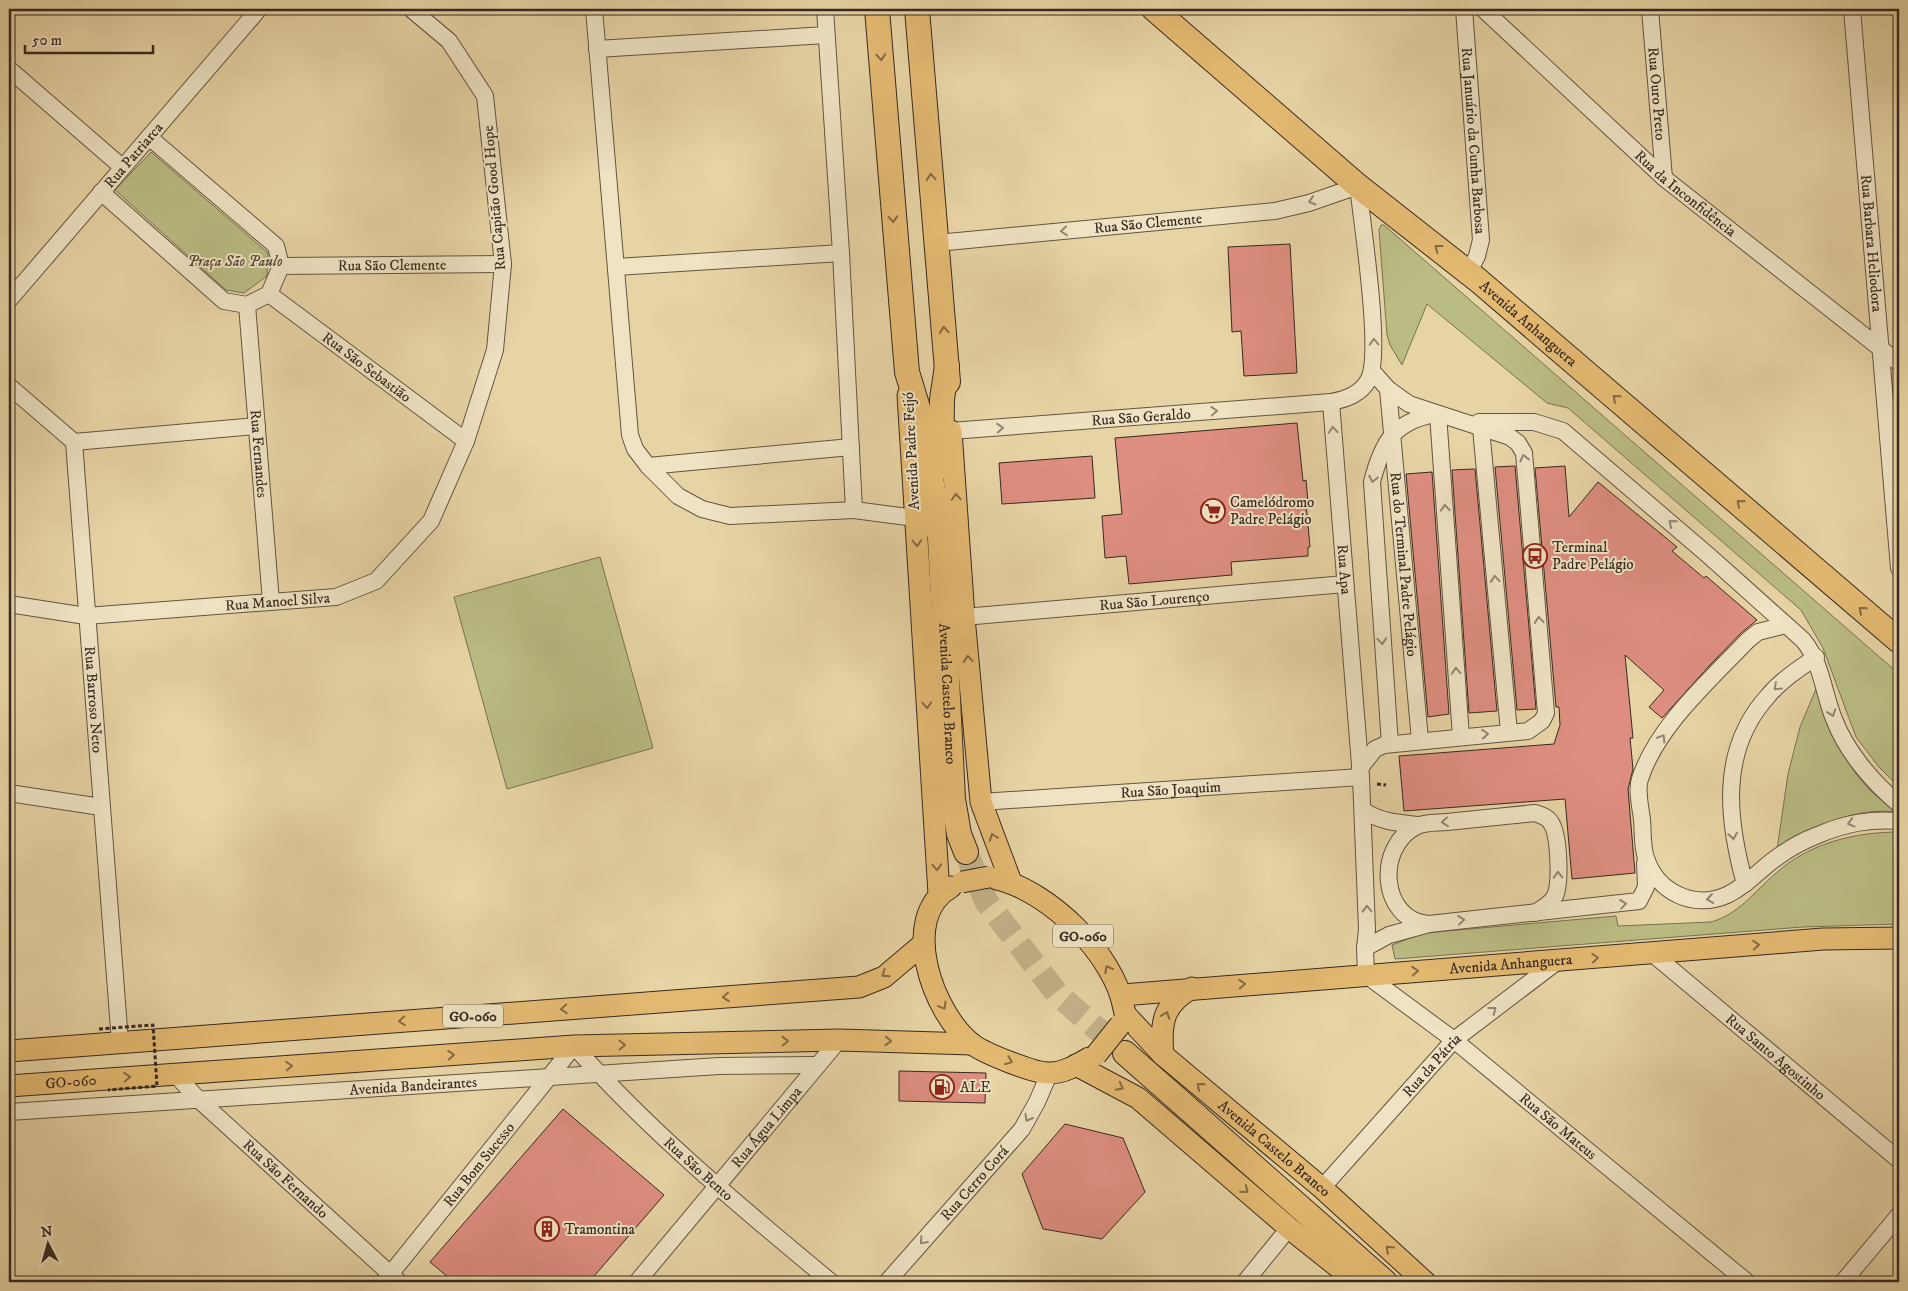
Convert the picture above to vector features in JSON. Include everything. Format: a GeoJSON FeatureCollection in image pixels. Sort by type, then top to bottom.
{"type":"FeatureCollection","features":[{"type":"Feature","properties":{"kind":"highway","name":"Avenida Padre Feijó"},"geometry":{"type":"LineString","coordinates":[[877,9],[907,372]]}},
{"type":"Feature","properties":{"kind":"highway"},"geometry":{"type":"LineString","coordinates":[[917,9],[951,431]]}},
{"type":"Feature","properties":{"kind":"highway","name":"Avenida Anhanguera"},"geometry":{"type":"LineString","coordinates":[[1154,9],[1358,186],[1469,272],[1898,637]]}},
{"type":"Feature","properties":{"kind":"highway","name":"Avenida Castelo Branco"},"geometry":{"type":"LineString","coordinates":[[947,366],[942,399],[939,533],[953,799],[959,834],[966,852]]}},
{"type":"Feature","properties":{"kind":"highway","name":"Avenida Castelo Branco"},"geometry":{"type":"LineString","coordinates":[[907,372],[924,428],[939,533]]}},
{"type":"Feature","properties":{"kind":"highway","name":"Avenida Castelo Branco"},"geometry":{"type":"LineString","coordinates":[[1125,1054],[1385,1282]]}},
{"type":"Feature","properties":{"kind":"main road","name":"Avenida Padre Feijó"},"geometry":{"type":"LineString","coordinates":[[907,372],[939,894]]}},
{"type":"Feature","properties":{"kind":"main road"},"geometry":{"type":"LineString","coordinates":[[951,431],[964,617],[981,802],[1011,882]]}},
{"type":"Feature","properties":{"kind":"main road","name":"GO-060"},"geometry":{"type":"LineString","coordinates":[[939,894],[962,882],[989,877],[1011,882],[1042,900],[1083,936],[1098,952],[1122,1011]]}},
{"type":"Feature","properties":{"kind":"main road"},"geometry":{"type":"LineString","coordinates":[[939,894],[927,918],[923,944],[929,976],[939,1001],[954,1024],[972,1044]]}},
{"type":"Feature","properties":{"kind":"main road","name":"Avenida Anhanguera"},"geometry":{"type":"LineString","coordinates":[[1122,1011],[1194,988],[1653,954],[1823,939],[1899,938]]}},
{"type":"Feature","properties":{"kind":"main road","name":"GO-060"},"geometry":{"type":"LineString","coordinates":[[9,1051],[859,987],[884,977],[923,944]]}},
{"type":"Feature","properties":{"kind":"main road"},"geometry":{"type":"LineString","coordinates":[[1163,1055],[1161,1032],[1170,1006],[1180,995],[1194,988]]}},
{"type":"Feature","properties":{"kind":"main road"},"geometry":{"type":"LineString","coordinates":[[1049,1074],[1076,1065],[1096,1054],[1122,1011]]}},
{"type":"Feature","properties":{"kind":"main road","name":"Avenida Castelo Branco"},"geometry":{"type":"LineString","coordinates":[[1122,1011],[1163,1055],[1322,1188],[1425,1282]]}},
{"type":"Feature","properties":{"kind":"main road","name":"GO-060"},"geometry":{"type":"LineString","coordinates":[[9,1086],[574,1046],[839,1040],[972,1044],[1008,1062],[1049,1074]]}},
{"type":"Feature","properties":{"kind":"main road"},"geometry":{"type":"LineString","coordinates":[[1076,1065],[1138,1098],[1289,1228],[1357,1282]]}},
{"type":"Feature","properties":{"kind":"street","name":"Rua Patriarca"},"geometry":{"type":"LineString","coordinates":[[9,300],[260,9]]}},
{"type":"Feature","properties":{"kind":"street","name":"Rua Capitão Good Hope"},"geometry":{"type":"LineString","coordinates":[[411,9],[449,41],[485,96],[502,264],[495,350],[466,441]]}},
{"type":"Feature","properties":{"kind":"street"},"geometry":{"type":"LineString","coordinates":[[594,9],[630,435],[635,449],[648,466],[678,496],[702,508],[730,516],[867,510],[916,518]]}},
{"type":"Feature","properties":{"kind":"street"},"geometry":{"type":"LineString","coordinates":[[825,9],[841,253],[854,510]]}},
{"type":"Feature","properties":{"kind":"street","name":"Rua Januário da Cunha Barbosa"},"geometry":{"type":"LineString","coordinates":[[1464,9],[1481,240],[1477,256],[1469,272]]}},
{"type":"Feature","properties":{"kind":"street","name":"Rua da Inconfidência"},"geometry":{"type":"LineString","coordinates":[[1483,9],[1664,178],[1899,363]]}},
{"type":"Feature","properties":{"kind":"street","name":"Rua Ouro Preto"},"geometry":{"type":"LineString","coordinates":[[1650,9],[1664,178]]}},
{"type":"Feature","properties":{"kind":"street","name":"Rua Barbara Heliodora"},"geometry":{"type":"LineString","coordinates":[[1852,9],[1899,568]]}},
{"type":"Feature","properties":{"kind":"street"},"geometry":{"type":"LineString","coordinates":[[597,49],[826,35]]}},
{"type":"Feature","properties":{"kind":"street"},"geometry":{"type":"LineString","coordinates":[[9,69],[122,167]]}},
{"type":"Feature","properties":{"kind":"street"},"geometry":{"type":"LineString","coordinates":[[101,192],[224,300],[247,306],[269,294],[281,266],[276,246],[149,137]]}},
{"type":"Feature","properties":{"kind":"street"},"geometry":{"type":"LineString","coordinates":[[1331,402],[1355,394],[1368,380],[1372,371],[1374,342],[1358,186]]}},
{"type":"Feature","properties":{"kind":"street","name":"Rua São Clemente"},"geometry":{"type":"LineString","coordinates":[[937,243],[1275,211],[1309,203],[1358,186]]}},
{"type":"Feature","properties":{"kind":"street"},"geometry":{"type":"LineString","coordinates":[[616,267],[841,253]]}},
{"type":"Feature","properties":{"kind":"street","name":"Rua São Clemente"},"geometry":{"type":"LineString","coordinates":[[281,266],[502,264]]}},
{"type":"Feature","properties":{"kind":"street","name":"Rua São Sebastião"},"geometry":{"type":"LineString","coordinates":[[269,294],[466,441]]}},
{"type":"Feature","properties":{"kind":"street","name":"Rua Fernandes"},"geometry":{"type":"LineString","coordinates":[[247,306],[271,602]]}},
{"type":"Feature","properties":{"kind":"street"},"geometry":{"type":"LineString","coordinates":[[1361,773],[1375,749],[1390,744],[1528,731],[1536,727],[1546,713],[1524,453],[1518,443],[1510,437],[1409,404],[1388,389],[1372,371]]}},
{"type":"Feature","properties":{"kind":"street"},"geometry":{"type":"LineString","coordinates":[[9,386],[74,442],[257,426]]}},
{"type":"Feature","properties":{"kind":"street","name":"Rua do Terminal Padre Pelágio"},"geometry":{"type":"LineString","coordinates":[[1388,389],[1420,740]]}},
{"type":"Feature","properties":{"kind":"street","name":"Rua São Geraldo"},"geometry":{"type":"LineString","coordinates":[[951,431],[1331,402]]}},
{"type":"Feature","properties":{"kind":"street","name":"Rua Apa"},"geometry":{"type":"LineString","coordinates":[[1331,402],[1361,773],[1367,930],[1365,948],[1366,975]]}},
{"type":"Feature","properties":{"kind":"street"},"geometry":{"type":"LineString","coordinates":[[1390,744],[1371,494],[1382,450],[1392,434],[1404,423],[1418,417],[1438,414]]}},
{"type":"Feature","properties":{"kind":"street"},"geometry":{"type":"LineString","coordinates":[[1438,414],[1461,737]]}},
{"type":"Feature","properties":{"kind":"street"},"geometry":{"type":"LineString","coordinates":[[1463,422],[1534,422],[1563,431],[1748,590],[1803,640],[1816,657],[1833,718],[1842,737],[1877,782],[1899,804]]}},
{"type":"Feature","properties":{"kind":"street"},"geometry":{"type":"LineString","coordinates":[[1481,428],[1509,732]]}},
{"type":"Feature","properties":{"kind":"street","name":"Rua Manoel Silva"},"geometry":{"type":"LineString","coordinates":[[9,604],[86,616],[336,597],[376,581],[431,521],[466,441]]}},
{"type":"Feature","properties":{"kind":"street","name":"Rua Barroso Neto"},"geometry":{"type":"LineString","coordinates":[[74,442],[120,1042]]}},
{"type":"Feature","properties":{"kind":"street"},"geometry":{"type":"LineString","coordinates":[[648,466],[851,447]]}},
{"type":"Feature","properties":{"kind":"street","name":"Rua São Lourenço"},"geometry":{"type":"LineString","coordinates":[[964,617],[1345,584]]}},
{"type":"Feature","properties":{"kind":"street"},"geometry":{"type":"LineString","coordinates":[[1365,948],[1389,936],[1429,924],[1638,901],[1646,887],[1639,780],[1673,721],[1760,625],[1760,610],[1748,590]]}},
{"type":"Feature","properties":{"kind":"street"},"geometry":{"type":"LineString","coordinates":[[1748,640],[1758,632],[1786,625]]}},
{"type":"Feature","properties":{"kind":"street"},"geometry":{"type":"LineString","coordinates":[[1744,884],[1736,853],[1730,807],[1731,772],[1736,750],[1748,722],[1768,696],[1786,679],[1816,657]]}},
{"type":"Feature","properties":{"kind":"street","name":"Rua São Joaquim"},"geometry":{"type":"LineString","coordinates":[[981,802],[1361,773]]}},
{"type":"Feature","properties":{"kind":"street"},"geometry":{"type":"LineString","coordinates":[[9,793],[101,807]]}},
{"type":"Feature","properties":{"kind":"street"},"geometry":{"type":"LineString","coordinates":[[1363,810],[1372,816],[1391,823],[1419,825],[1535,813],[1546,818],[1552,823],[1555,834],[1557,888],[1555,897],[1535,913]]}},
{"type":"Feature","properties":{"kind":"street"},"geometry":{"type":"LineString","coordinates":[[1645,857],[1656,878],[1665,888],[1687,899],[1711,900],[1727,895],[1780,856],[1818,835],[1862,820],[1899,821]]}},
{"type":"Feature","properties":{"kind":"street"},"geometry":{"type":"LineString","coordinates":[[1419,825],[1397,842],[1390,856],[1387,871],[1390,889],[1401,909],[1411,918],[1429,924]]}},
{"type":"Feature","properties":{"kind":"street","name":"Rua Santo Agostinho"},"geometry":{"type":"LineString","coordinates":[[1653,954],[1899,1160]]}},
{"type":"Feature","properties":{"kind":"street","name":"Rua da Pátria"},"geometry":{"type":"LineString","coordinates":[[1322,1188],[1454,1040],[1558,961]]}},
{"type":"Feature","properties":{"kind":"street","name":"Rua São Mateus"},"geometry":{"type":"LineString","coordinates":[[1366,975],[1454,1040],[1747,1282]]}},
{"type":"Feature","properties":{"kind":"street","name":"Rua Água Limpa"},"geometry":{"type":"LineString","coordinates":[[637,1282],[718,1188],[839,1040]]}},
{"type":"Feature","properties":{"kind":"street","name":"Rua São Bento"},"geometry":{"type":"LineString","coordinates":[[574,1046],[598,1074],[718,1188],[831,1282]]}},
{"type":"Feature","properties":{"kind":"street","name":"Rua Bom Sucesso"},"geometry":{"type":"LineString","coordinates":[[391,1280],[574,1046]]}},
{"type":"Feature","properties":{"kind":"street","name":"Avenida Bandeirantes"},"geometry":{"type":"LineString","coordinates":[[9,1112],[719,1066],[818,1065]]}},
{"type":"Feature","properties":{"kind":"street","name":"Rua São Fernando"},"geometry":{"type":"LineString","coordinates":[[174,1073],[198,1099],[391,1280]]}},
{"type":"Feature","properties":{"kind":"street","name":"Rua Cerro Corá"},"geometry":{"type":"LineString","coordinates":[[887,1282],[1022,1129],[1037,1102],[1049,1074]]}},
{"type":"Feature","properties":{"kind":"street"},"geometry":{"type":"LineString","coordinates":[[30,1084],[34,1110]]}},
{"type":"Feature","properties":{"kind":"street"},"geometry":{"type":"LineString","coordinates":[[1842,1282],[1899,1215]]}},
{"type":"Feature","properties":{"kind":"street"},"geometry":{"type":"LineString","coordinates":[[1245,1282],[1289,1228]]}},
{"type":"Feature","properties":{"kind":"path"},"geometry":{"type":"LineString","coordinates":[[99,1029],[152,1025],[157,1086],[108,1090]]}},
{"type":"Feature","properties":{"kind":"green space","name":"Praça São Paulo"},"geometry":{"type":"Polygon","coordinates":[[[151,152],[268,253],[267,276],[244,293],[226,290],[115,190],[151,152]]]}},
{"type":"Feature","properties":{"kind":"green space"},"geometry":{"type":"Polygon","coordinates":[[[1381,225],[1384,225],[1899,674],[1899,787],[1879,767],[1856,737],[1823,648],[1801,610],[1568,408],[1547,403],[1427,304],[1402,365],[1390,345],[1387,335],[1379,230],[1381,225]]]}},
{"type":"Feature","properties":{"kind":"green space"},"geometry":{"type":"Polygon","coordinates":[[[600,557],[653,748],[507,789],[454,597],[600,557]]]}},
{"type":"Feature","properties":{"kind":"green space"},"geometry":{"type":"Polygon","coordinates":[[[1816,689],[1826,718],[1845,758],[1863,783],[1874,794],[1899,812],[1882,811],[1850,815],[1820,826],[1777,850],[1788,774],[1800,727],[1816,689]]]}},
{"type":"Feature","properties":{"kind":"green space"},"geometry":{"type":"Polygon","coordinates":[[[1899,832],[1899,924],[1803,927],[1395,959],[1392,945],[1424,933],[1616,916],[1618,926],[1711,922],[1730,914],[1746,902],[1788,863],[1803,854],[1833,841],[1849,837],[1899,832]]]}},
{"type":"Feature","properties":{"kind":"building"},"geometry":{"type":"Polygon","coordinates":[[[1290,244],[1297,373],[1244,376],[1241,331],[1232,332],[1228,247],[1290,244]]]}},
{"type":"Feature","properties":{"kind":"building","name":"Camelódromo Padre Pelágio"},"geometry":{"type":"Polygon","coordinates":[[[1297,423],[1303,481],[1306,480],[1308,502],[1306,503],[1310,547],[1308,547],[1308,556],[1231,562],[1232,575],[1129,584],[1126,556],[1105,558],[1102,516],[1122,514],[1115,438],[1297,423]]]}},
{"type":"Feature","properties":{"kind":"building"},"geometry":{"type":"Polygon","coordinates":[[[1092,456],[1095,498],[1002,504],[999,463],[1092,456]]]}},
{"type":"Feature","properties":{"kind":"building"},"geometry":{"type":"Polygon","coordinates":[[[1515,466],[1536,709],[1517,710],[1495,467],[1515,466]]]}},
{"type":"Feature","properties":{"kind":"building"},"geometry":{"type":"Polygon","coordinates":[[[1565,466],[1569,517],[1598,482],[1677,547],[1672,551],[1704,578],[1706,576],[1757,620],[1741,633],[1662,718],[1649,707],[1664,690],[1625,655],[1633,738],[1630,738],[1633,769],[1628,789],[1635,873],[1572,879],[1565,799],[1404,811],[1399,756],[1554,744],[1560,725],[1559,707],[1556,707],[1535,468],[1565,466]]]}},
{"type":"Feature","properties":{"kind":"building"},"geometry":{"type":"Polygon","coordinates":[[[1475,469],[1497,711],[1469,713],[1452,470],[1475,469]]]}},
{"type":"Feature","properties":{"kind":"building"},"geometry":{"type":"Polygon","coordinates":[[[1432,472],[1449,714],[1428,717],[1406,474],[1432,472]]]}},
{"type":"Feature","properties":{"kind":"building","name":"ALE"},"geometry":{"type":"Polygon","coordinates":[[[899,1071],[986,1073],[985,1103],[899,1101],[899,1071]]]}},
{"type":"Feature","properties":{"kind":"building","name":"Tramontina"},"geometry":{"type":"Polygon","coordinates":[[[563,1109],[664,1195],[589,1282],[454,1282],[430,1262],[563,1109]]]}},
{"type":"Feature","properties":{"kind":"building"},"geometry":{"type":"Polygon","coordinates":[[[1065,1124],[1123,1138],[1145,1192],[1102,1239],[1043,1229],[1022,1174],[1065,1124]]]}},
{"type":"Feature","properties":{"kind":"tunnel"},"geometry":{"type":"LineString","coordinates":[[966,852],[986,901],[1058,995],[1125,1053]]}},
{"type":"Feature","properties":{"kind":"place","name":"Camelódromo Padre Pelágio"},"geometry":{"type":"Point","coordinates":[1213,511]}},
{"type":"Feature","properties":{"kind":"place","name":"Terminal Padre Pelágio"},"geometry":{"type":"Point","coordinates":[1535,556]}},
{"type":"Feature","properties":{"kind":"place","name":"ALE"},"geometry":{"type":"Point","coordinates":[942,1087]}},
{"type":"Feature","properties":{"kind":"place","name":"Tramontina"},"geometry":{"type":"Point","coordinates":[547,1229]}}]}
